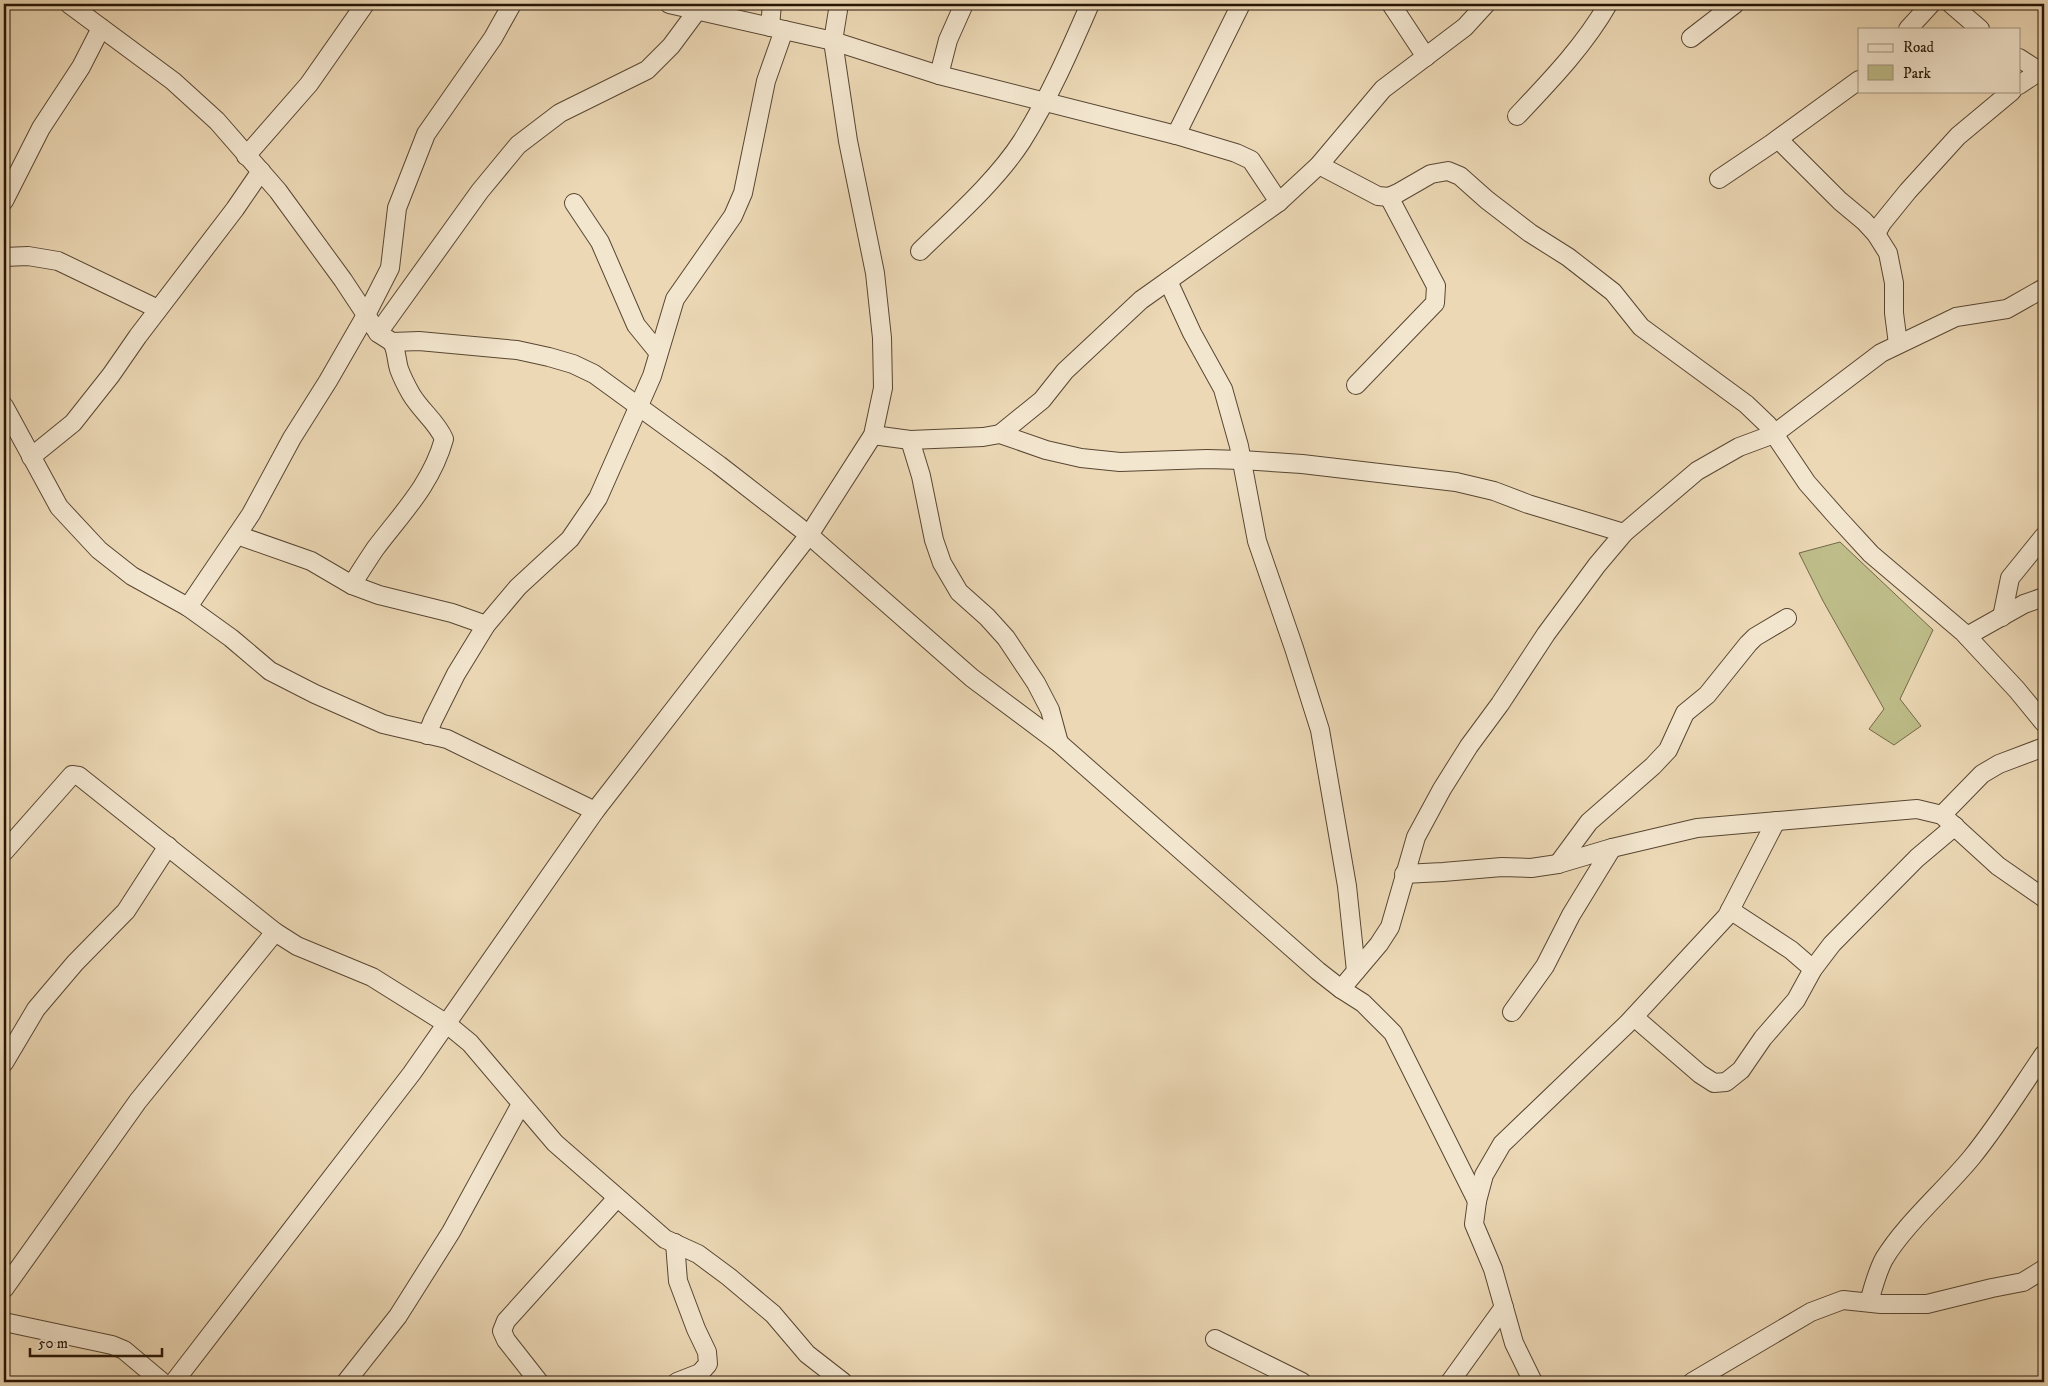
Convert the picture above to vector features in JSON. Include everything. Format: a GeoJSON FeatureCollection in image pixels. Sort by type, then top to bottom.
{"type":"FeatureCollection","features":[{"type":"Feature","properties":{"kind":"street"},"geometry":{"type":"LineString","coordinates":[[69,4],[91,10],[101,28],[180,88],[217,121],[261,171],[278,191],[343,280],[366,315],[397,351],[399,369],[412,394],[426,415],[439,427],[444,439],[432,471],[413,501],[375,550],[352,585]]}},
{"type":"Feature","properties":{"kind":"street"},"geometry":{"type":"LineString","coordinates":[[246,156],[309,84],[365,4]]}},
{"type":"Feature","properties":{"kind":"street"},"geometry":{"type":"LineString","coordinates":[[188,607],[251,514],[292,438],[366,315],[390,268],[397,208],[426,134],[493,38],[512,4]]}},
{"type":"Feature","properties":{"kind":"street"},"geometry":{"type":"LineString","coordinates":[[669,4],[833,40],[939,75],[1176,135],[1236,153],[1251,160],[1279,202]]}},
{"type":"Feature","properties":{"kind":"street"},"geometry":{"type":"LineString","coordinates":[[428,735],[433,720],[456,674],[486,625],[518,587],[570,539],[598,498],[652,376],[675,300],[733,216],[743,193],[777,28],[772,4]]}},
{"type":"Feature","properties":{"kind":"street"},"geometry":{"type":"LineString","coordinates":[[174,1382],[412,1073],[595,811],[809,535],[873,434],[883,388],[882,338],[875,274],[848,141],[833,40],[839,4]]}},
{"type":"Feature","properties":{"kind":"street"},"geometry":{"type":"LineString","coordinates":[[939,75],[948,40],[964,4]]}},
{"type":"Feature","properties":{"kind":"street"},"geometry":{"type":"LineString","coordinates":[[920,251],[984,188],[1021,142],[1064,62],[1090,4]]}},
{"type":"Feature","properties":{"kind":"street"},"geometry":{"type":"LineString","coordinates":[[1176,135],[1241,4]]}},
{"type":"Feature","properties":{"kind":"street"},"geometry":{"type":"LineString","coordinates":[[1391,4],[1426,57]]}},
{"type":"Feature","properties":{"kind":"street"},"geometry":{"type":"LineString","coordinates":[[873,434],[910,440],[983,437],[1000,434],[1042,400],[1066,370],[1134,306],[1279,202],[1319,165],[1383,89],[1465,27],[1486,4]]}},
{"type":"Feature","properties":{"kind":"street"},"geometry":{"type":"LineString","coordinates":[[1517,116],[1563,66],[1596,24],[1608,4]]}},
{"type":"Feature","properties":{"kind":"street"},"geometry":{"type":"LineString","coordinates":[[1691,38],[1735,4]]}},
{"type":"Feature","properties":{"kind":"street"},"geometry":{"type":"LineString","coordinates":[[1909,28],[1931,4]]}},
{"type":"Feature","properties":{"kind":"street"},"geometry":{"type":"LineString","coordinates":[[1951,4],[1979,28]]}},
{"type":"Feature","properties":{"kind":"street"},"geometry":{"type":"LineString","coordinates":[[385,338],[480,191],[518,145],[560,113],[646,70],[671,46],[697,11]]}},
{"type":"Feature","properties":{"kind":"street"},"geometry":{"type":"LineString","coordinates":[[4,202],[41,128],[81,67],[101,28]]}},
{"type":"Feature","properties":{"kind":"street"},"geometry":{"type":"LineString","coordinates":[[2020,59],[2042,72],[2020,85]]}},
{"type":"Feature","properties":{"kind":"street"},"geometry":{"type":"LineString","coordinates":[[1719,179],[1858,81]]}},
{"type":"Feature","properties":{"kind":"street"},"geometry":{"type":"LineString","coordinates":[[1876,234],[1882,223],[1958,136],[2011,92]]}},
{"type":"Feature","properties":{"kind":"street"},"geometry":{"type":"LineString","coordinates":[[1778,139],[1811,173],[1864,221],[1876,234],[1888,253],[1894,283],[1894,312],[1898,344]]}},
{"type":"Feature","properties":{"kind":"street"},"geometry":{"type":"LineString","coordinates":[[1319,165],[1378,196],[1389,197],[1431,174],[1448,171],[1460,176],[1487,200],[1614,292],[1641,327],[1746,404],[1768,425],[1807,482],[1871,554],[1967,636],[2017,690],[2044,723]]}},
{"type":"Feature","properties":{"kind":"street"},"geometry":{"type":"LineString","coordinates":[[32,457],[73,423],[235,209],[261,171]]}},
{"type":"Feature","properties":{"kind":"street"},"geometry":{"type":"LineString","coordinates":[[1356,385],[1435,304],[1437,295],[1436,286],[1389,197]]}},
{"type":"Feature","properties":{"kind":"street"},"geometry":{"type":"LineString","coordinates":[[574,203],[600,242],[636,325],[658,352]]}},
{"type":"Feature","properties":{"kind":"street"},"geometry":{"type":"LineString","coordinates":[[4,257],[28,256],[58,261],[158,309]]}},
{"type":"Feature","properties":{"kind":"street"},"geometry":{"type":"LineString","coordinates":[[1168,281],[1192,333],[1223,389],[1242,460],[1257,541],[1320,730],[1347,886],[1356,971]]}},
{"type":"Feature","properties":{"kind":"street"},"geometry":{"type":"LineString","coordinates":[[1341,989],[1379,944],[1390,927],[1416,837],[1442,788],[1546,634],[1597,565],[1624,533],[1697,471],[1739,447],[1774,434],[1840,382],[1881,353],[1956,317],[2007,308],[2044,288]]}},
{"type":"Feature","properties":{"kind":"street"},"geometry":{"type":"LineString","coordinates":[[385,338],[518,350],[549,357],[594,374],[719,465],[809,535],[972,678],[1059,743],[1318,971],[1363,1003],[1392,1033],[1477,1201]]}},
{"type":"Feature","properties":{"kind":"street"},"geometry":{"type":"LineString","coordinates":[[4,406],[60,507],[99,550],[132,576],[188,607],[232,638],[270,671],[382,724],[447,739],[595,811]]}},
{"type":"Feature","properties":{"kind":"street"},"geometry":{"type":"LineString","coordinates":[[1000,434],[1046,450],[1081,458],[1120,462],[1207,459],[1242,460],[1302,464],[1456,482],[1494,491],[1528,504],[1624,533]]}},
{"type":"Feature","properties":{"kind":"street"},"geometry":{"type":"LineString","coordinates":[[910,440],[921,476],[934,540],[942,563],[959,592],[987,617],[1006,638],[1036,683],[1050,710],[1059,743]]}},
{"type":"Feature","properties":{"kind":"street"},"geometry":{"type":"LineString","coordinates":[[237,535],[311,561],[352,585],[379,596],[452,613],[486,625]]}},
{"type":"Feature","properties":{"kind":"street"},"geometry":{"type":"LineString","coordinates":[[2002,617],[2010,578],[2044,536]]}},
{"type":"Feature","properties":{"kind":"street"},"geometry":{"type":"LineString","coordinates":[[1967,636],[2024,604],[2044,597]]}},
{"type":"Feature","properties":{"kind":"street"},"geometry":{"type":"LineString","coordinates":[[1558,864],[1588,822],[1653,766],[1668,750],[1685,713],[1708,695],[1748,644],[1754,638],[1787,618]]}},
{"type":"Feature","properties":{"kind":"street"},"geometry":{"type":"LineString","coordinates":[[1634,1017],[1700,1074],[1714,1083],[1726,1082],[1741,1070],[1764,1038],[1796,1000],[1814,969],[1832,944],[1917,858],[1949,821],[1982,774],[1999,764],[2044,747]]}},
{"type":"Feature","properties":{"kind":"street"},"geometry":{"type":"LineString","coordinates":[[4,852],[72,776],[79,776],[275,932],[298,946],[372,977],[447,1024],[470,1043],[555,1143],[665,1238],[698,1254],[729,1277],[773,1314],[807,1354],[843,1382]]}},
{"type":"Feature","properties":{"kind":"street"},"geometry":{"type":"LineString","coordinates":[[1404,874],[1502,867],[1531,868],[1558,864],[1612,848],[1697,828],[1917,809],[1949,821],[1998,866],[2044,898]]}},
{"type":"Feature","properties":{"kind":"street"},"geometry":{"type":"LineString","coordinates":[[1533,1382],[1514,1343],[1493,1269],[1474,1224],[1477,1201],[1484,1175],[1502,1144],[1634,1017],[1727,916],[1776,822]]}},
{"type":"Feature","properties":{"kind":"street"},"geometry":{"type":"LineString","coordinates":[[4,1063],[36,1009],[75,963],[126,911],[168,846]]}},
{"type":"Feature","properties":{"kind":"street"},"geometry":{"type":"LineString","coordinates":[[1512,1012],[1545,966],[1571,915],[1612,848]]}},
{"type":"Feature","properties":{"kind":"street"},"geometry":{"type":"LineString","coordinates":[[1730,910],[1791,950],[1814,969]]}},
{"type":"Feature","properties":{"kind":"street"},"geometry":{"type":"LineString","coordinates":[[4,1289],[138,1102],[275,932]]}},
{"type":"Feature","properties":{"kind":"street"},"geometry":{"type":"LineString","coordinates":[[1869,1302],[1884,1260],[1903,1234],[1972,1157],[2005,1113],[2044,1054]]}},
{"type":"Feature","properties":{"kind":"street"},"geometry":{"type":"LineString","coordinates":[[346,1382],[398,1316],[451,1232],[521,1104]]}},
{"type":"Feature","properties":{"kind":"street"},"geometry":{"type":"LineString","coordinates":[[539,1382],[506,1340],[502,1330],[506,1320],[617,1198]]}},
{"type":"Feature","properties":{"kind":"street"},"geometry":{"type":"LineString","coordinates":[[675,1243],[678,1281],[707,1352],[708,1364],[700,1373],[677,1382]]}},
{"type":"Feature","properties":{"kind":"street"},"geometry":{"type":"LineString","coordinates":[[1692,1382],[1811,1312],[1843,1300],[1928,1304],[2023,1282],[2044,1269]]}},
{"type":"Feature","properties":{"kind":"street"},"geometry":{"type":"LineString","coordinates":[[1450,1382],[1504,1308]]}},
{"type":"Feature","properties":{"kind":"street"},"geometry":{"type":"LineString","coordinates":[[4,1322],[112,1345],[124,1350],[162,1382]]}},
{"type":"Feature","properties":{"kind":"street"},"geometry":{"type":"LineString","coordinates":[[1215,1338],[1302,1382]]}},
{"type":"Feature","properties":{"kind":"green space"},"geometry":{"type":"Polygon","coordinates":[[[1840,542],[1933,630],[1900,699],[1921,726],[1894,745],[1869,729],[1884,709],[1823,601],[1799,553],[1840,542]]]}}]}
